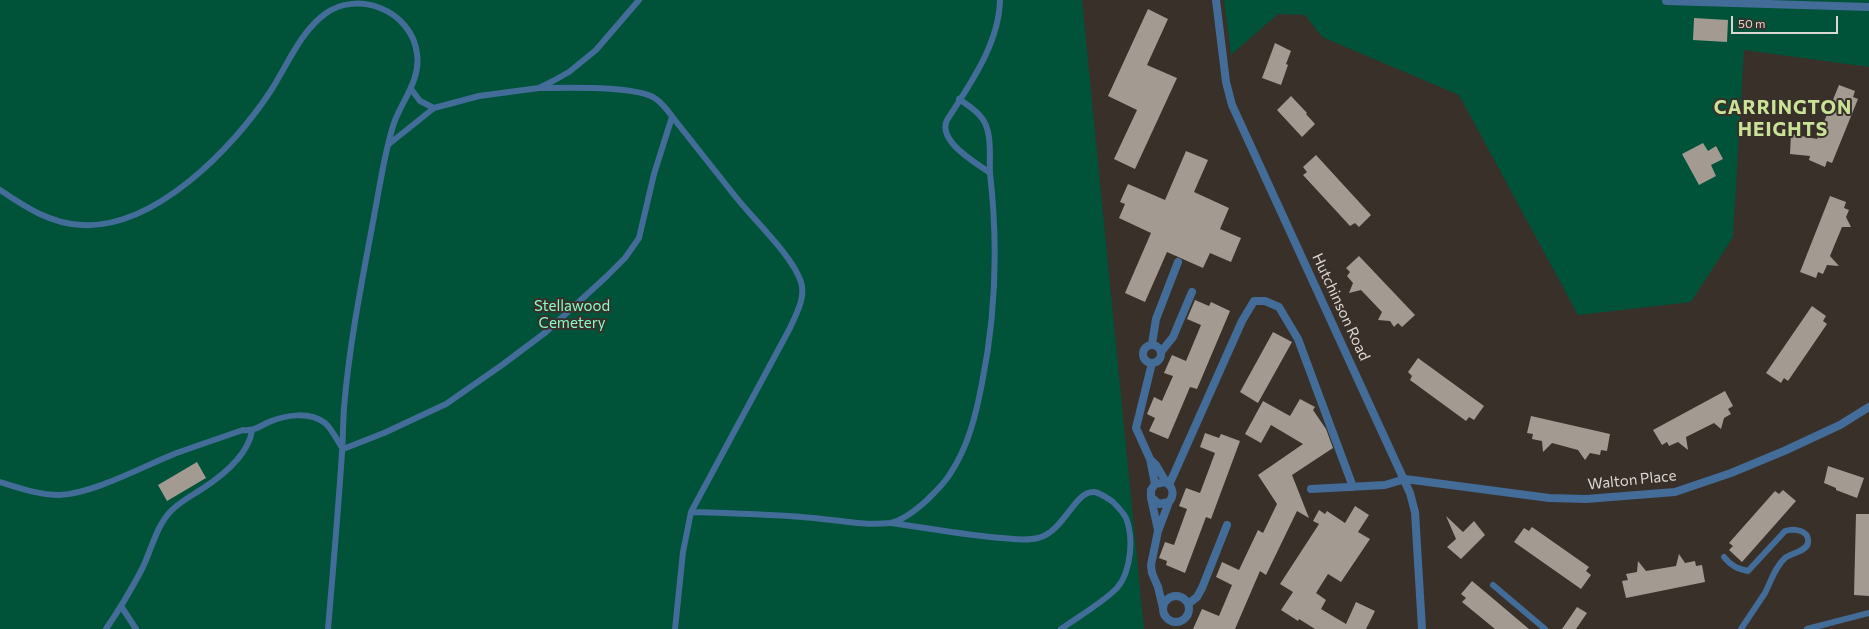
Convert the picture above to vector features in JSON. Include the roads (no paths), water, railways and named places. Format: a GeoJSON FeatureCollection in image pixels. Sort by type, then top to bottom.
{"type":"FeatureCollection","features":[{"type":"Feature","properties":{"kind":"street","name":"Hutchinson Road"},"geometry":{"type":"LineString","coordinates":[[1216,0],[1226,82],[1232,105],[1405,479],[1410,493],[1414,512],[1422,629]]}},
{"type":"Feature","properties":{"kind":"street"},"geometry":{"type":"LineString","coordinates":[[1666,1],[1869,7]]}},
{"type":"Feature","properties":{"kind":"street"},"geometry":{"type":"LineString","coordinates":[[1152,344],[1156,319],[1178,262]]}},
{"type":"Feature","properties":{"kind":"street"},"geometry":{"type":"LineString","coordinates":[[1158,531],[1151,497],[1151,490],[1155,484],[1150,459],[1138,434],[1136,422],[1152,363],[1159,359],[1161,352],[1173,337],[1192,292]]}},
{"type":"Feature","properties":{"kind":"street"},"geometry":{"type":"LineString","coordinates":[[1168,484],[1242,321],[1254,301],[1265,301],[1279,307],[1298,339],[1353,487]]}},
{"type":"Feature","properties":{"kind":"street"},"geometry":{"type":"LineString","coordinates":[[1152,344],[1156,345],[1161,352]]}},
{"type":"Feature","properties":{"kind":"street"},"geometry":{"type":"LineString","coordinates":[[1152,344],[1145,348],[1143,356],[1148,362],[1152,363]]}},
{"type":"Feature","properties":{"kind":"street","name":"Walton Place"},"geometry":{"type":"LineString","coordinates":[[1405,479],[1549,498],[1608,498],[1675,492],[1731,473],[1784,451],[1840,425],[1869,407]]}},
{"type":"Feature","properties":{"kind":"street"},"geometry":{"type":"LineString","coordinates":[[1150,459],[1156,465],[1173,491],[1158,531],[1150,565],[1158,587],[1168,629]]}},
{"type":"Feature","properties":{"kind":"street"},"geometry":{"type":"LineString","coordinates":[[1311,489],[1385,485],[1405,479]]}},
{"type":"Feature","properties":{"kind":"street"},"geometry":{"type":"LineString","coordinates":[[1155,484],[1168,484]]}},
{"type":"Feature","properties":{"kind":"street"},"geometry":{"type":"LineString","coordinates":[[1151,497],[1159,504],[1169,502]]}},
{"type":"Feature","properties":{"kind":"street"},"geometry":{"type":"LineString","coordinates":[[1188,604],[1197,597],[1202,588],[1227,525]]}},
{"type":"Feature","properties":{"kind":"street"},"geometry":{"type":"LineString","coordinates":[[1158,587],[1175,596],[1182,597],[1188,604],[1189,614],[1184,620],[1181,629]]}},
{"type":"Feature","properties":{"kind":"street"},"geometry":{"type":"LineString","coordinates":[[1164,612],[1168,598],[1175,596]]}},
{"type":"Feature","properties":{"kind":"street"},"geometry":{"type":"LineString","coordinates":[[1164,612],[1174,622],[1184,620]]}},
{"type":"Feature","properties":{"kind":"lane"},"geometry":{"type":"LineString","coordinates":[[539,88],[569,72],[592,54],[639,0]]}},
{"type":"Feature","properties":{"kind":"lane"},"geometry":{"type":"LineString","coordinates":[[990,173],[954,145],[947,135],[945,123],[985,56],[1000,10],[1000,0]]}},
{"type":"Feature","properties":{"kind":"lane"},"geometry":{"type":"LineString","coordinates":[[0,190],[34,212],[51,219],[84,226],[129,217],[153,206],[171,194],[205,167],[230,142],[269,93],[311,27],[326,13],[346,4],[362,3],[383,9],[401,21],[408,30],[417,53],[418,63],[411,89],[394,124],[382,172],[355,326],[344,408],[343,449],[328,629]]}},
{"type":"Feature","properties":{"kind":"lane"},"geometry":{"type":"LineString","coordinates":[[389,144],[434,108],[479,96],[539,88],[628,91],[645,94],[656,98],[735,197],[788,258],[797,271],[803,292],[800,304],[790,328],[691,512],[683,552],[675,629]]}},
{"type":"Feature","properties":{"kind":"lane"},"geometry":{"type":"LineString","coordinates":[[411,89],[420,101],[434,108]]}},
{"type":"Feature","properties":{"kind":"lane"},"geometry":{"type":"LineString","coordinates":[[891,523],[918,508],[933,494],[950,474],[968,440],[978,404],[990,346],[995,254],[989,142],[986,124],[980,115],[959,99]]}},
{"type":"Feature","properties":{"kind":"lane"},"geometry":{"type":"LineString","coordinates":[[343,449],[384,433],[446,404],[546,332],[625,258],[639,238],[654,174],[672,117]]}},
{"type":"Feature","properties":{"kind":"lane"},"geometry":{"type":"LineString","coordinates":[[0,482],[44,494],[60,495],[81,491],[106,483],[174,454],[243,430],[252,431],[289,415],[315,418],[326,424],[343,449]]}},
{"type":"Feature","properties":{"kind":"lane"},"geometry":{"type":"LineString","coordinates":[[106,629],[121,606],[142,568],[168,513],[180,502],[202,489],[227,470],[251,441],[252,431]]}},
{"type":"Feature","properties":{"kind":"lane"},"geometry":{"type":"LineString","coordinates":[[691,512],[758,514],[891,523],[986,537],[1031,540],[1043,537],[1054,531],[1083,495],[1094,492],[1107,498],[1120,509],[1126,518],[1130,546],[1128,564],[1123,579],[1117,587],[1061,629]]}},
{"type":"Feature","properties":{"kind":"lane"},"geometry":{"type":"LineString","coordinates":[[1724,557],[1730,564],[1739,569],[1748,571],[1785,531],[1797,529],[1803,532],[1808,543],[1805,548],[1785,558],[1778,567],[1765,592],[1741,629]]}},
{"type":"Feature","properties":{"kind":"lane"},"geometry":{"type":"LineString","coordinates":[[1493,585],[1545,629]]}},
{"type":"Feature","properties":{"kind":"lane"},"geometry":{"type":"LineString","coordinates":[[121,606],[136,629]]}},
{"type":"Feature","properties":{"kind":"lane"},"geometry":{"type":"LineString","coordinates":[[1807,629],[1869,613]]}},
{"type":"Feature","properties":{"kind":"district","name":"CARRINGTON HEIGHTS"},"geometry":{"type":"Point","coordinates":[1783,119]}},
{"type":"Feature","properties":{"kind":"park label","name":"Stellawood Cemetery"},"geometry":{"type":"Point","coordinates":[572,314]}}]}
